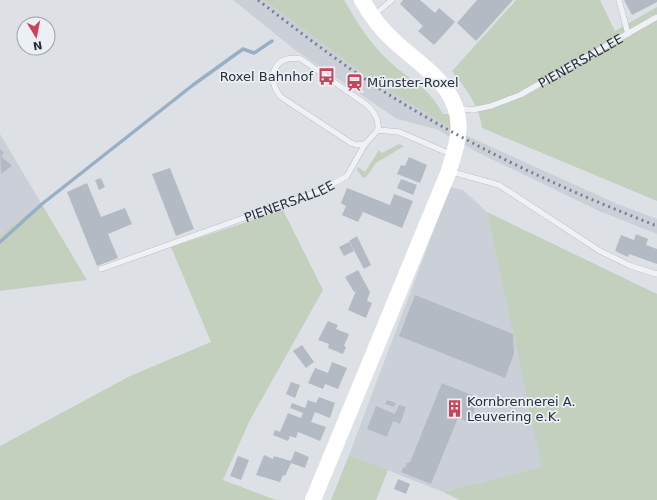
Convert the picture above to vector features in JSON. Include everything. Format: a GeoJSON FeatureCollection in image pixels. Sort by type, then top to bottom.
{"type":"FeatureCollection","features":[{"type":"Feature","properties":{"kind":"main road"},"geometry":{"type":"LineString","coordinates":[[313,500],[448,171],[458,136],[456,108],[449,92],[442,82],[392,39],[372,16],[362,0]]}},
{"type":"Feature","properties":{"kind":"lane"},"geometry":{"type":"LineString","coordinates":[[372,16],[392,0]]}},
{"type":"Feature","properties":{"kind":"lane"},"geometry":{"type":"LineString","coordinates":[[619,0],[628,34]]}},
{"type":"Feature","properties":{"kind":"lane","name":"PIENERSALLEE"},"geometry":{"type":"LineString","coordinates":[[456,108],[472,110],[491,106],[520,95],[657,17]]}},
{"type":"Feature","properties":{"kind":"lane"},"geometry":{"type":"LineString","coordinates":[[365,144],[358,145],[350,143],[281,97],[275,89],[272,81],[276,66],[285,60],[294,58],[301,59],[367,105],[375,114],[378,130],[399,132],[438,150],[453,155]]}},
{"type":"Feature","properties":{"kind":"lane","name":"PIENERSALLEE"},"geometry":{"type":"LineString","coordinates":[[101,269],[322,190],[347,176],[365,144],[378,130]]}},
{"type":"Feature","properties":{"kind":"lane"},"geometry":{"type":"LineString","coordinates":[[448,171],[499,185],[600,251],[631,266],[657,274]]}},
{"type":"Feature","properties":{"kind":"shaded area"},"geometry":{"type":"Polygon","coordinates":[[[233,0],[264,0],[370,79],[452,129],[615,203],[657,219],[657,234],[599,211],[475,151],[436,129],[397,119],[295,50],[233,0]]]}},
{"type":"Feature","properties":{"kind":"shaded area"},"geometry":{"type":"Polygon","coordinates":[[[0,134],[41,203],[0,235],[0,134]]]}},
{"type":"Feature","properties":{"kind":"shaded area"},"geometry":{"type":"Polygon","coordinates":[[[450,187],[463,190],[487,212],[543,467],[443,492],[349,455],[450,187]]]}},
{"type":"Feature","properties":{"kind":"green space"},"geometry":{"type":"Polygon","coordinates":[[[264,0],[344,0],[353,16],[374,46],[395,66],[424,89],[431,96],[443,114],[450,114],[452,129],[370,79],[264,0]]]}},
{"type":"Feature","properties":{"kind":"green space"},"geometry":{"type":"Polygon","coordinates":[[[516,0],[600,0],[615,31],[657,7],[657,201],[482,128],[481,120],[475,105],[467,91],[452,71],[516,0]]]}},
{"type":"Feature","properties":{"kind":"green space"},"geometry":{"type":"Polygon","coordinates":[[[399,144],[404,146],[376,163],[367,176],[363,178],[357,170],[358,167],[365,172],[379,150],[382,153],[399,144]]]}},
{"type":"Feature","properties":{"kind":"green space"},"geometry":{"type":"Polygon","coordinates":[[[41,203],[87,280],[0,291],[0,235],[41,203]]]}},
{"type":"Feature","properties":{"kind":"green space"},"geometry":{"type":"Polygon","coordinates":[[[283,210],[323,290],[249,422],[223,480],[276,500],[0,500],[0,446],[130,376],[211,342],[171,247],[283,210]]]}},
{"type":"Feature","properties":{"kind":"green space"},"geometry":{"type":"Polygon","coordinates":[[[487,212],[657,294],[657,500],[460,500],[443,492],[542,467],[487,212]]]}},
{"type":"Feature","properties":{"kind":"green space"},"geometry":{"type":"Polygon","coordinates":[[[349,455],[388,470],[376,500],[331,500],[349,455]]]}},
{"type":"Feature","properties":{"kind":"building"},"geometry":{"type":"Polygon","coordinates":[[[403,0],[420,0],[435,13],[439,8],[455,22],[434,45],[418,31],[423,26],[400,4],[403,0]]]}},
{"type":"Feature","properties":{"kind":"building"},"geometry":{"type":"Polygon","coordinates":[[[477,0],[513,0],[476,41],[457,23],[477,0]]]}},
{"type":"Feature","properties":{"kind":"building"},"geometry":{"type":"Polygon","coordinates":[[[624,0],[657,0],[657,2],[632,15],[624,0]]]}},
{"type":"Feature","properties":{"kind":"building"},"geometry":{"type":"Polygon","coordinates":[[[0,149],[4,153],[1,156],[12,166],[1,174],[0,149]]]}},
{"type":"Feature","properties":{"kind":"building"},"geometry":{"type":"Polygon","coordinates":[[[409,157],[427,165],[420,183],[397,174],[401,165],[405,166],[409,157]]]}},
{"type":"Feature","properties":{"kind":"building"},"geometry":{"type":"Polygon","coordinates":[[[170,168],[194,229],[176,236],[152,174],[170,168]]]}},
{"type":"Feature","properties":{"kind":"building"},"geometry":{"type":"Polygon","coordinates":[[[101,178],[105,187],[99,190],[95,180],[101,178]]]}},
{"type":"Feature","properties":{"kind":"building"},"geometry":{"type":"Polygon","coordinates":[[[401,179],[417,185],[413,195],[397,188],[401,179]]]}},
{"type":"Feature","properties":{"kind":"building"},"geometry":{"type":"Polygon","coordinates":[[[87,183],[101,217],[125,208],[132,224],[108,234],[118,258],[97,266],[67,192],[87,183]]]}},
{"type":"Feature","properties":{"kind":"building"},"geometry":{"type":"Polygon","coordinates":[[[347,188],[390,205],[394,194],[413,201],[402,228],[363,212],[358,222],[342,215],[346,206],[341,203],[347,188]]]}},
{"type":"Feature","properties":{"kind":"building"},"geometry":{"type":"Polygon","coordinates":[[[636,234],[648,239],[646,245],[657,249],[657,264],[629,254],[628,257],[615,251],[621,235],[634,240],[636,234]]]}},
{"type":"Feature","properties":{"kind":"building"},"geometry":{"type":"Polygon","coordinates":[[[357,236],[371,265],[364,269],[349,241],[357,236]]]}},
{"type":"Feature","properties":{"kind":"building"},"geometry":{"type":"Polygon","coordinates":[[[349,242],[354,251],[344,256],[339,247],[349,242]]]}},
{"type":"Feature","properties":{"kind":"building"},"geometry":{"type":"Polygon","coordinates":[[[358,270],[370,292],[367,301],[372,303],[366,318],[348,310],[356,291],[354,292],[345,277],[358,270]]]}},
{"type":"Feature","properties":{"kind":"building"},"geometry":{"type":"Polygon","coordinates":[[[415,295],[513,334],[514,354],[505,378],[399,336],[415,295]]]}},
{"type":"Feature","properties":{"kind":"building"},"geometry":{"type":"Polygon","coordinates":[[[328,321],[338,325],[336,329],[349,334],[344,346],[346,347],[343,354],[328,348],[329,344],[318,340],[328,321]]]}},
{"type":"Feature","properties":{"kind":"building"},"geometry":{"type":"Polygon","coordinates":[[[302,345],[314,362],[306,368],[293,351],[302,345]]]}},
{"type":"Feature","properties":{"kind":"building"},"geometry":{"type":"Polygon","coordinates":[[[332,362],[347,368],[338,389],[325,384],[323,389],[308,383],[315,368],[328,373],[332,362]]]}},
{"type":"Feature","properties":{"kind":"building"},"geometry":{"type":"Polygon","coordinates":[[[291,382],[300,385],[295,398],[286,394],[291,382]]]}},
{"type":"Feature","properties":{"kind":"building"},"geometry":{"type":"Polygon","coordinates":[[[442,383],[479,398],[469,422],[458,418],[431,484],[401,472],[403,467],[405,468],[407,463],[410,462],[442,383]]]}},
{"type":"Feature","properties":{"kind":"building"},"geometry":{"type":"Polygon","coordinates":[[[319,397],[335,403],[330,418],[315,412],[311,422],[326,427],[320,441],[298,432],[296,438],[290,436],[288,441],[273,435],[275,430],[280,432],[288,413],[301,418],[303,413],[290,408],[292,403],[305,408],[308,400],[316,403],[319,397]]]}},
{"type":"Feature","properties":{"kind":"building"},"geometry":{"type":"Polygon","coordinates":[[[387,400],[396,403],[394,407],[385,404],[387,400]]]}},
{"type":"Feature","properties":{"kind":"building"},"geometry":{"type":"Polygon","coordinates":[[[399,405],[406,407],[400,424],[393,421],[387,437],[367,429],[376,406],[395,414],[399,405]]]}},
{"type":"Feature","properties":{"kind":"building"},"geometry":{"type":"Polygon","coordinates":[[[295,451],[309,457],[305,468],[291,463],[285,476],[283,475],[280,482],[256,475],[264,455],[273,459],[274,456],[291,461],[295,451]]]}},
{"type":"Feature","properties":{"kind":"building"},"geometry":{"type":"Polygon","coordinates":[[[238,456],[249,460],[241,480],[230,476],[238,456]]]}},
{"type":"Feature","properties":{"kind":"building"},"geometry":{"type":"Polygon","coordinates":[[[398,479],[410,484],[406,494],[394,489],[398,479]]]}},
{"type":"Feature","properties":{"kind":"waterway"},"geometry":{"type":"LineString","coordinates":[[0,242],[42,204],[193,85],[243,49],[254,53],[272,41]]}},
{"type":"Feature","properties":{"kind":"railway"},"geometry":{"type":"LineString","coordinates":[[258,0],[317,45],[377,87],[448,129],[506,160],[566,188],[657,226]]}},
{"type":"Feature","properties":{"kind":"place","name":"Roxel Bahnhof"},"geometry":{"type":"Point","coordinates":[326,76]}},
{"type":"Feature","properties":{"kind":"place","name":"Münster-Roxel"},"geometry":{"type":"Point","coordinates":[354,82]}},
{"type":"Feature","properties":{"kind":"place","name":"Kornbrennerei A. Leuvering e.K."},"geometry":{"type":"Point","coordinates":[454,408]}}]}
